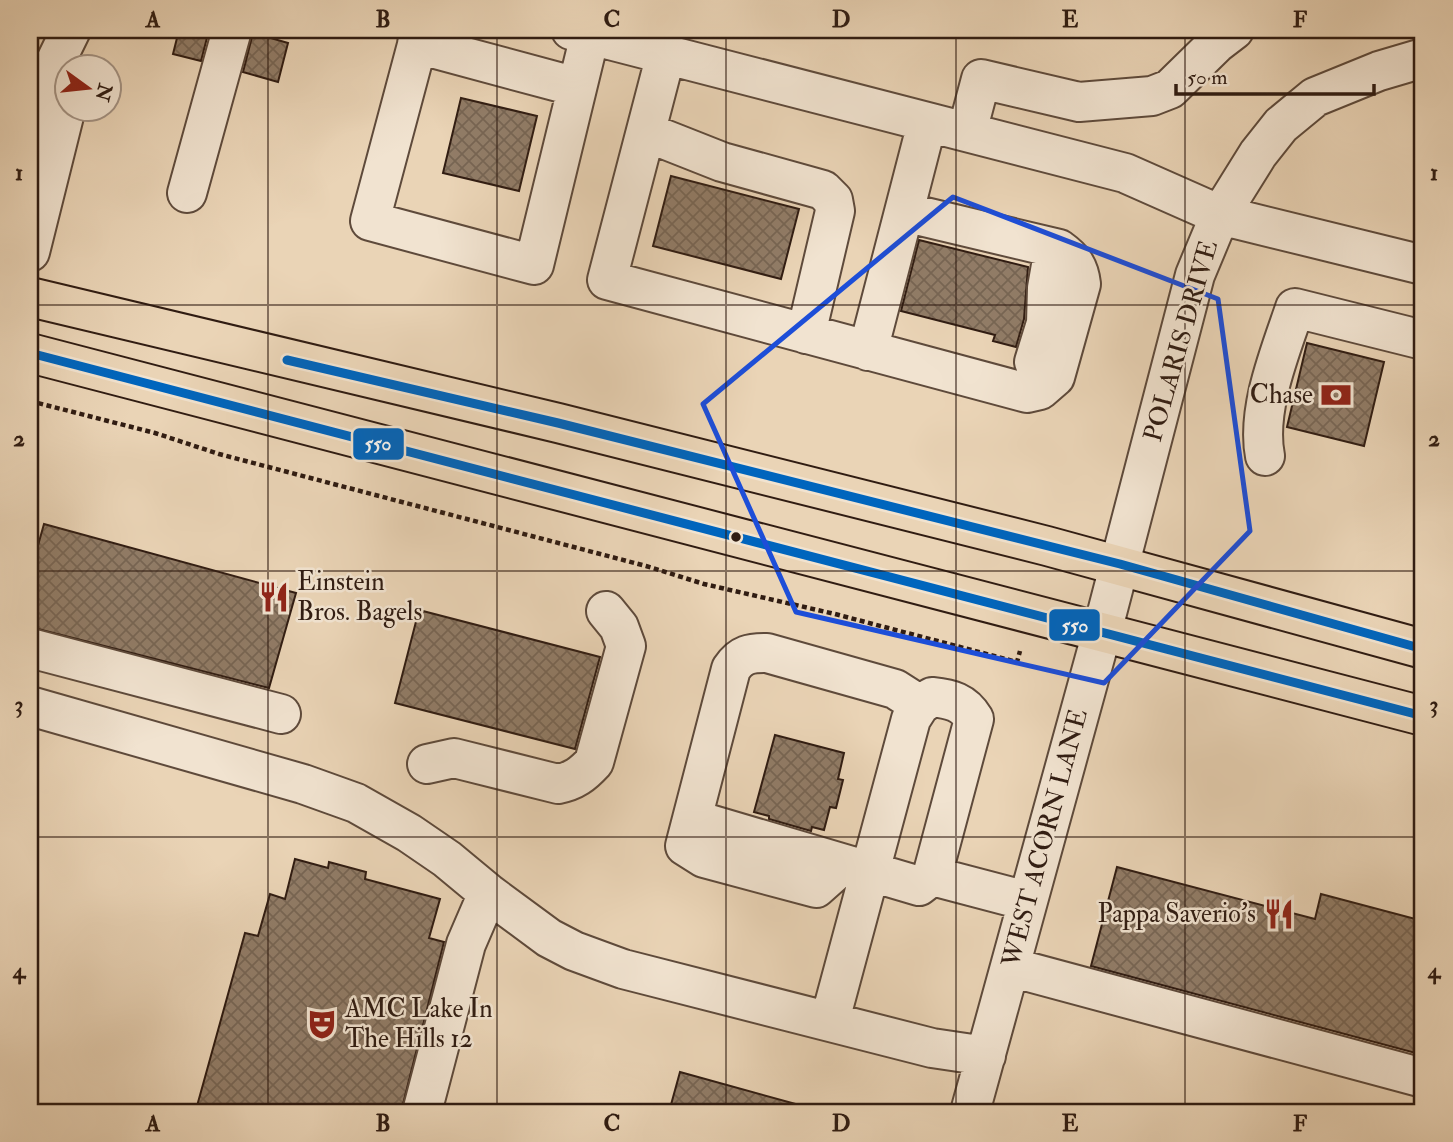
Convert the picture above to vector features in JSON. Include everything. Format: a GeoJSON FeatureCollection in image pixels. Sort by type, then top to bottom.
{"type":"FeatureCollection","features":[{"type":"Feature","properties":{"kind":"main road"},"geometry":{"type":"LineString","coordinates":[[30,297],[558,423],[1120,564],[1423,649]]}},
{"type":"Feature","properties":{"kind":"main road"},"geometry":{"type":"LineString","coordinates":[[35,357],[1423,716]]}},
{"type":"Feature","properties":{"kind":"street"},"geometry":{"type":"LineString","coordinates":[[30,149],[50,73],[71,30]]}},
{"type":"Feature","properties":{"kind":"street"},"geometry":{"type":"LineString","coordinates":[[77,52],[79,30]]}},
{"type":"Feature","properties":{"kind":"street"},"geometry":{"type":"LineString","coordinates":[[187,193],[232,30]]}},
{"type":"Feature","properties":{"kind":"street"},"geometry":{"type":"LineString","coordinates":[[967,132],[981,79],[1079,102],[1153,96],[1170,89],[1234,30]]}},
{"type":"Feature","properties":{"kind":"street"},"geometry":{"type":"LineString","coordinates":[[577,86],[419,37],[370,221],[534,265],[577,86],[581,32],[1125,173],[1220,215],[1423,265]]}},
{"type":"Feature","properties":{"kind":"street","name":"POLARIS DRIVE"},"geometry":{"type":"LineString","coordinates":[[1120,564],[1195,275],[1220,215],[1258,155],[1281,125],[1315,97],[1408,50]]}},
{"type":"Feature","properties":{"kind":"street"},"geometry":{"type":"LineString","coordinates":[[666,54],[607,280],[1027,393],[1040,390],[1055,377],[1081,284],[1080,270],[1071,258],[1054,248],[904,212]]}},
{"type":"Feature","properties":{"kind":"street"},"geometry":{"type":"LineString","coordinates":[[30,252],[62,122]]}},
{"type":"Feature","properties":{"kind":"street"},"geometry":{"type":"LineString","coordinates":[[868,351],[927,122]]}},
{"type":"Feature","properties":{"kind":"street"},"geometry":{"type":"LineString","coordinates":[[646,132],[714,159],[823,190],[833,200],[835,211],[806,334]]}},
{"type":"Feature","properties":{"kind":"street"},"geometry":{"type":"LineString","coordinates":[[633,287],[659,178],[666,165],[714,159]]}},
{"type":"Feature","properties":{"kind":"street"},"geometry":{"type":"LineString","coordinates":[[1265,456],[1263,423],[1278,358],[1295,308],[1423,340]]}},
{"type":"Feature","properties":{"kind":"street","name":"WEST ACORN LANE"},"geometry":{"type":"LineString","coordinates":[[970,1112],[1120,564]]}},
{"type":"Feature","properties":{"kind":"street"},"geometry":{"type":"LineString","coordinates":[[427,764],[454,758],[558,784],[571,782],[584,772],[594,761],[626,646],[619,627],[606,611]]}},
{"type":"Feature","properties":{"kind":"street"},"geometry":{"type":"LineString","coordinates":[[30,648],[281,713]]}},
{"type":"Feature","properties":{"kind":"street"},"geometry":{"type":"LineString","coordinates":[[830,1020],[856,868],[911,719],[920,705],[932,697],[954,700],[968,709],[974,719],[932,876],[919,886],[856,868],[692,818],[727,681],[740,657],[767,653],[895,689],[920,705]]}},
{"type":"Feature","properties":{"kind":"street"},"geometry":{"type":"LineString","coordinates":[[30,706],[303,784],[356,803],[409,833],[447,859],[549,938],[574,951],[623,969],[932,1048],[986,1056]]}},
{"type":"Feature","properties":{"kind":"street"},"geometry":{"type":"LineString","coordinates":[[932,876],[1027,901]]}},
{"type":"Feature","properties":{"kind":"street"},"geometry":{"type":"LineString","coordinates":[[422,1112],[466,944],[488,893]]}},
{"type":"Feature","properties":{"kind":"street"},"geometry":{"type":"LineString","coordinates":[[1010,967],[1423,1078]]}},
{"type":"Feature","properties":{"kind":"path"},"geometry":{"type":"LineString","coordinates":[[30,401],[155,432],[219,454],[646,566],[704,584],[835,614],[1017,662],[1020,651]]}},
{"type":"Feature","properties":{"kind":"highlighted area"},"geometry":{"type":"Polygon","coordinates":[[[953,197],[1218,299],[1250,531],[1104,683],[796,612],[703,404],[953,197]]]}},
{"type":"Feature","properties":{"kind":"building"},"geometry":{"type":"Polygon","coordinates":[[[179,30],[209,30],[201,61],[173,54],[179,30]]]}},
{"type":"Feature","properties":{"kind":"building"},"geometry":{"type":"Polygon","coordinates":[[[253,33],[288,43],[278,82],[243,72],[253,33]]]}},
{"type":"Feature","properties":{"kind":"building"},"geometry":{"type":"Polygon","coordinates":[[[461,98],[537,116],[519,191],[443,173],[461,98]]]}},
{"type":"Feature","properties":{"kind":"building"},"geometry":{"type":"Polygon","coordinates":[[[671,176],[799,209],[781,279],[653,246],[671,176]]]}},
{"type":"Feature","properties":{"kind":"building"},"geometry":{"type":"Polygon","coordinates":[[[919,240],[1028,267],[1024,319],[1016,347],[993,341],[995,335],[901,311],[919,240]]]}},
{"type":"Feature","properties":{"kind":"building","name":"Chase"},"geometry":{"type":"Polygon","coordinates":[[[1307,343],[1384,362],[1364,446],[1287,427],[1307,343]]]}},
{"type":"Feature","properties":{"kind":"building"},"geometry":{"type":"Polygon","coordinates":[[[44,524],[296,593],[269,688],[30,627],[30,574],[44,524]]]}},
{"type":"Feature","properties":{"kind":"building"},"geometry":{"type":"Polygon","coordinates":[[[419,610],[600,657],[575,749],[395,703],[419,610]]]}},
{"type":"Feature","properties":{"kind":"building"},"geometry":{"type":"Polygon","coordinates":[[[775,735],[844,753],[838,779],[843,780],[836,808],[830,807],[824,830],[812,827],[811,831],[754,812],[775,735]]]}},
{"type":"Feature","properties":{"kind":"building","name":"AMC Lake In The Hills 12"},"geometry":{"type":"Polygon","coordinates":[[[295,859],[328,868],[329,862],[366,872],[365,879],[440,899],[429,938],[444,942],[401,1112],[219,1112],[197,1106],[245,933],[258,936],[270,894],[285,899],[295,859]]]}},
{"type":"Feature","properties":{"kind":"building"},"geometry":{"type":"Polygon","coordinates":[[[1117,867],[1315,919],[1321,894],[1423,921],[1423,1055],[1091,966],[1117,867]]]}},
{"type":"Feature","properties":{"kind":"building"},"geometry":{"type":"Polygon","coordinates":[[[680,1072],[803,1106],[802,1112],[669,1112],[680,1072]]]}},
{"type":"Feature","properties":{"kind":"transit line","name":"550"},"geometry":{"type":"LineString","coordinates":[[30,353],[1423,716]]}},
{"type":"Feature","properties":{"kind":"transit line","name":"550"},"geometry":{"type":"LineString","coordinates":[[287,360],[558,423],[1120,564],[1423,649]]}},
{"type":"Feature","properties":{"kind":"place","name":"Chase"},"geometry":{"type":"Point","coordinates":[1336,395]}},
{"type":"Feature","properties":{"kind":"place","name":"Einstein Bros. Bagels"},"geometry":{"type":"Point","coordinates":[274,597]}},
{"type":"Feature","properties":{"kind":"place","name":"Pappa Saverio's"},"geometry":{"type":"Point","coordinates":[1279,914]}},
{"type":"Feature","properties":{"kind":"place","name":"AMC Lake In The Hills 12"},"geometry":{"type":"Point","coordinates":[322,1024]}}]}
